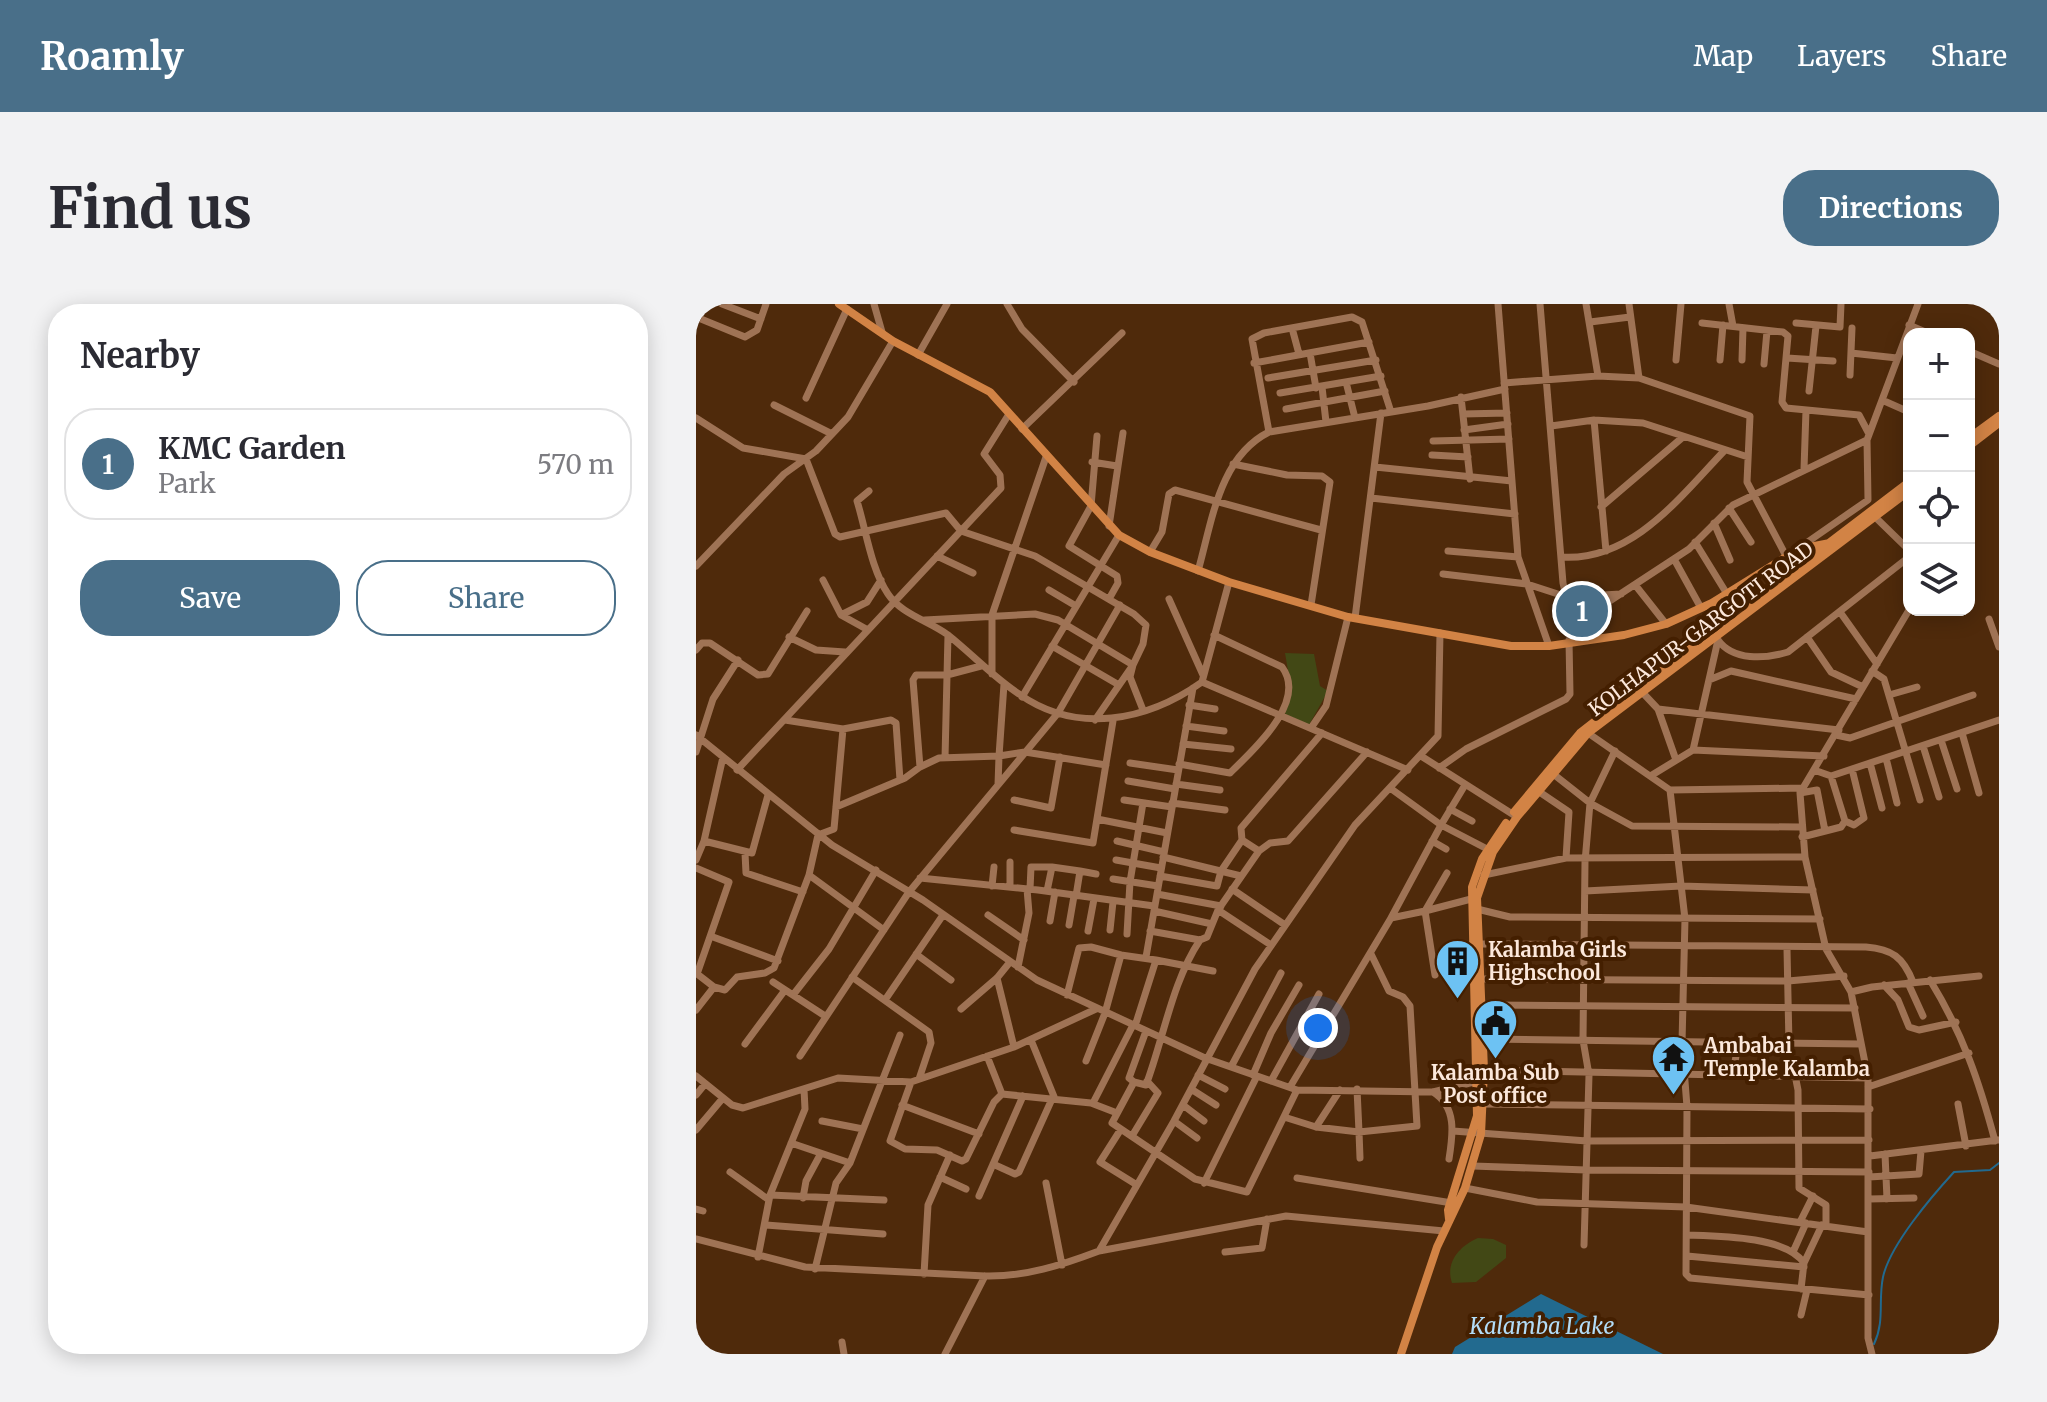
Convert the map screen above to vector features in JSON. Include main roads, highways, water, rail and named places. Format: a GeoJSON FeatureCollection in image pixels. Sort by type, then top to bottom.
{"type":"FeatureCollection","features":[{"type":"Feature","properties":{"kind":"main road"},"geometry":{"type":"LineString","coordinates":[[843,307],[893,341],[984,387],[1108,527],[1119,535],[1150,552],[1229,582],[1352,617],[1511,646],[1549,646],[1573,640],[1624,635],[1666,624],[1712,603],[1799,549],[1830,543]]}},
{"type":"Feature","properties":{"kind":"main road"},"geometry":{"type":"LineString","coordinates":[[1975,434],[1999,416]]}},
{"type":"Feature","properties":{"kind":"main road"},"geometry":{"type":"LineString","coordinates":[[1975,441],[1999,423]]}},
{"type":"Feature","properties":{"kind":"main road"},"geometry":{"type":"LineString","coordinates":[[1454,1203],[1465,1188],[1473,1166],[1477,1134],[1475,873],[1514,816],[1580,733],[1722,630],[1830,543],[1872,515],[1903,487]]}},
{"type":"Feature","properties":{"kind":"main road","name":"KOLHAPUR-GARGOTI ROAD"},"geometry":{"type":"LineString","coordinates":[[1514,816],[1588,733],[1872,515],[1903,495]]}},
{"type":"Feature","properties":{"kind":"main road"},"geometry":{"type":"LineString","coordinates":[[1401,1354],[1450,1220],[1484,1104],[1483,1005],[1474,898],[1490,851]]}},
{"type":"Feature","properties":{"kind":"water","name":"Kalamba Lake"},"geometry":{"type":"Polygon","coordinates":[[[1541,1294],[1663,1354],[1452,1354],[1455,1347],[1541,1294]]]}},
{"type":"Feature","properties":{"kind":"waterway"},"geometry":{"type":"LineString","coordinates":[[1874,1344],[1879,1327],[1883,1277],[1903,1236],[1954,1172],[1990,1170],[1999,1163]]}},
{"type":"Feature","properties":{"kind":"place","name":"KMC Garden"},"geometry":{"type":"Point","coordinates":[1582,611]}},
{"type":"Feature","properties":{"kind":"place","name":"Kalamba Girls Highschool"},"geometry":{"type":"Point","coordinates":[1457,1000]}},
{"type":"Feature","properties":{"kind":"place","name":"Kalamba Sub Post office"},"geometry":{"type":"Point","coordinates":[1495,1060]}},
{"type":"Feature","properties":{"kind":"place","name":"Ambabai Temple Kalamba"},"geometry":{"type":"Point","coordinates":[1673,1096]}}]}
